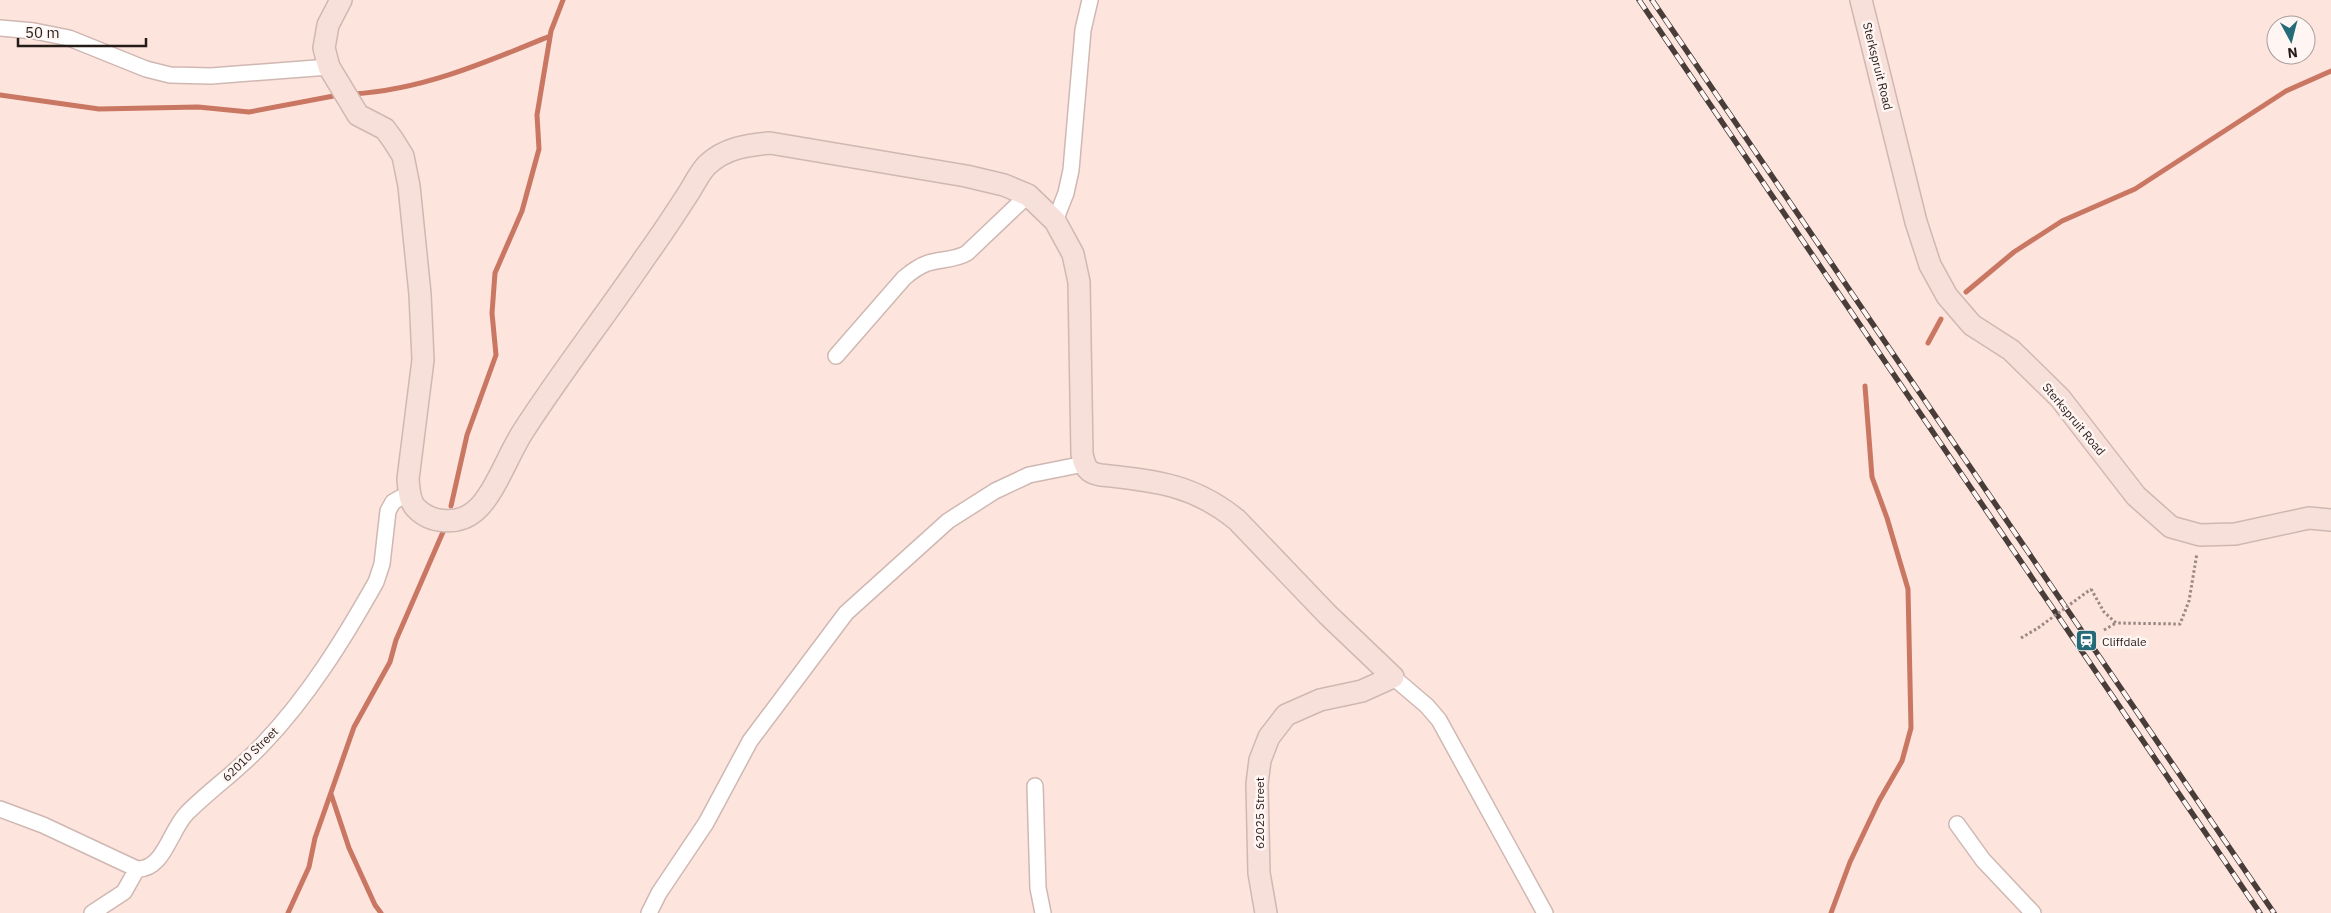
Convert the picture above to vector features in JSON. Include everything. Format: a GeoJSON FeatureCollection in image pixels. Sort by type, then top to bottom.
{"type":"FeatureCollection","features":[{"type":"Feature","properties":{"kind":"street"},"geometry":{"type":"LineString","coordinates":[[341,0],[328,25],[324,48],[329,67],[358,115],[385,129],[393,140],[403,156],[409,186],[420,294],[423,360],[417,420],[409,456],[408,479],[410,497],[416,508],[428,517],[440,521],[458,520],[475,512],[489,495],[523,432],[707,165],[725,152],[746,145],[770,143],[966,176],[1004,185],[1028,195],[1055,221],[1072,254],[1079,282],[1084,464],[1086,470],[1092,474],[1179,486],[1222,508],[1237,520],[1327,614],[1393,677],[1427,706],[1439,720],[1545,913]]}},
{"type":"Feature","properties":{"kind":"street"},"geometry":{"type":"LineString","coordinates":[[1055,221],[1066,192],[1071,170],[1083,30],[1090,0]]}},
{"type":"Feature","properties":{"kind":"street","name":"Sterkspruit Road"},"geometry":{"type":"LineString","coordinates":[[1861,0],[1916,222],[1930,265],[1948,296],[1972,325],[2011,350],[2060,398],[2136,496],[2171,526],[2200,535],[2235,534],[2309,518],[2331,520]]}},
{"type":"Feature","properties":{"kind":"street"},"geometry":{"type":"LineString","coordinates":[[0,28],[34,31],[69,38],[146,69],[170,75],[211,76],[329,67]]}},
{"type":"Feature","properties":{"kind":"street"},"geometry":{"type":"LineString","coordinates":[[836,356],[904,278],[915,269],[927,263],[961,257],[968,253],[1028,195]]}},
{"type":"Feature","properties":{"kind":"street"},"geometry":{"type":"LineString","coordinates":[[649,913],[659,893],[706,823],[750,741],[846,613],[948,521],[995,492],[1029,475],[1084,464]]}},
{"type":"Feature","properties":{"kind":"street","name":"62010 Street"},"geometry":{"type":"LineString","coordinates":[[137,869],[146,869],[154,866],[174,829],[186,814],[262,746],[300,702],[376,582],[382,564],[390,506],[400,498],[410,497]]}},
{"type":"Feature","properties":{"kind":"street","name":"62025 Street"},"geometry":{"type":"LineString","coordinates":[[1266,913],[1259,873],[1257,784],[1260,760],[1269,737],[1286,715],[1320,700],[1362,692],[1393,677]]}},
{"type":"Feature","properties":{"kind":"street"},"geometry":{"type":"LineString","coordinates":[[1035,786],[1038,888],[1043,913]]}},
{"type":"Feature","properties":{"kind":"street"},"geometry":{"type":"LineString","coordinates":[[0,809],[43,825],[137,869],[124,892],[92,913]]}},
{"type":"Feature","properties":{"kind":"street"},"geometry":{"type":"LineString","coordinates":[[1957,824],[1983,860],[2033,913]]}},
{"type":"Feature","properties":{"kind":"path"},"geometry":{"type":"LineString","coordinates":[[2104,630],[2116,622],[2180,624],[2189,601],[2200,535]]}},
{"type":"Feature","properties":{"kind":"path"},"geometry":{"type":"LineString","coordinates":[[2021,638],[2038,628],[2091,589],[2104,612],[2116,622]]}},
{"type":"Feature","properties":{"kind":"waterway"},"geometry":{"type":"LineString","coordinates":[[451,506],[467,435],[496,355],[492,313],[495,273],[522,211],[539,149],[537,115],[551,31],[563,0]]}},
{"type":"Feature","properties":{"kind":"waterway"},"geometry":{"type":"LineString","coordinates":[[353,94],[404,87],[429,81],[478,65],[550,36]]}},
{"type":"Feature","properties":{"kind":"waterway"},"geometry":{"type":"LineString","coordinates":[[1966,292],[2014,252],[2062,221],[2135,189],[2286,91],[2331,71]]}},
{"type":"Feature","properties":{"kind":"waterway"},"geometry":{"type":"LineString","coordinates":[[0,95],[99,109],[198,107],[249,112],[339,95]]}},
{"type":"Feature","properties":{"kind":"waterway"},"geometry":{"type":"LineString","coordinates":[[1928,343],[1941,319]]}},
{"type":"Feature","properties":{"kind":"waterway"},"geometry":{"type":"LineString","coordinates":[[1831,913],[1850,862],[1879,801],[1902,761],[1911,728],[1908,589],[1887,518],[1872,477],[1865,386]]}},
{"type":"Feature","properties":{"kind":"waterway"},"geometry":{"type":"LineString","coordinates":[[288,913],[309,867],[315,838],[354,727],[390,662],[396,640],[443,532]]}},
{"type":"Feature","properties":{"kind":"waterway"},"geometry":{"type":"LineString","coordinates":[[331,794],[349,848],[375,905],[381,913]]}},
{"type":"Feature","properties":{"kind":"railway"},"geometry":{"type":"LineString","coordinates":[[1639,0],[2260,913]]}},
{"type":"Feature","properties":{"kind":"railway"},"geometry":{"type":"LineString","coordinates":[[1652,0],[2274,913]]}},
{"type":"Feature","properties":{"kind":"place","name":"Cliffdale"},"geometry":{"type":"Point","coordinates":[2086,641]}}]}
